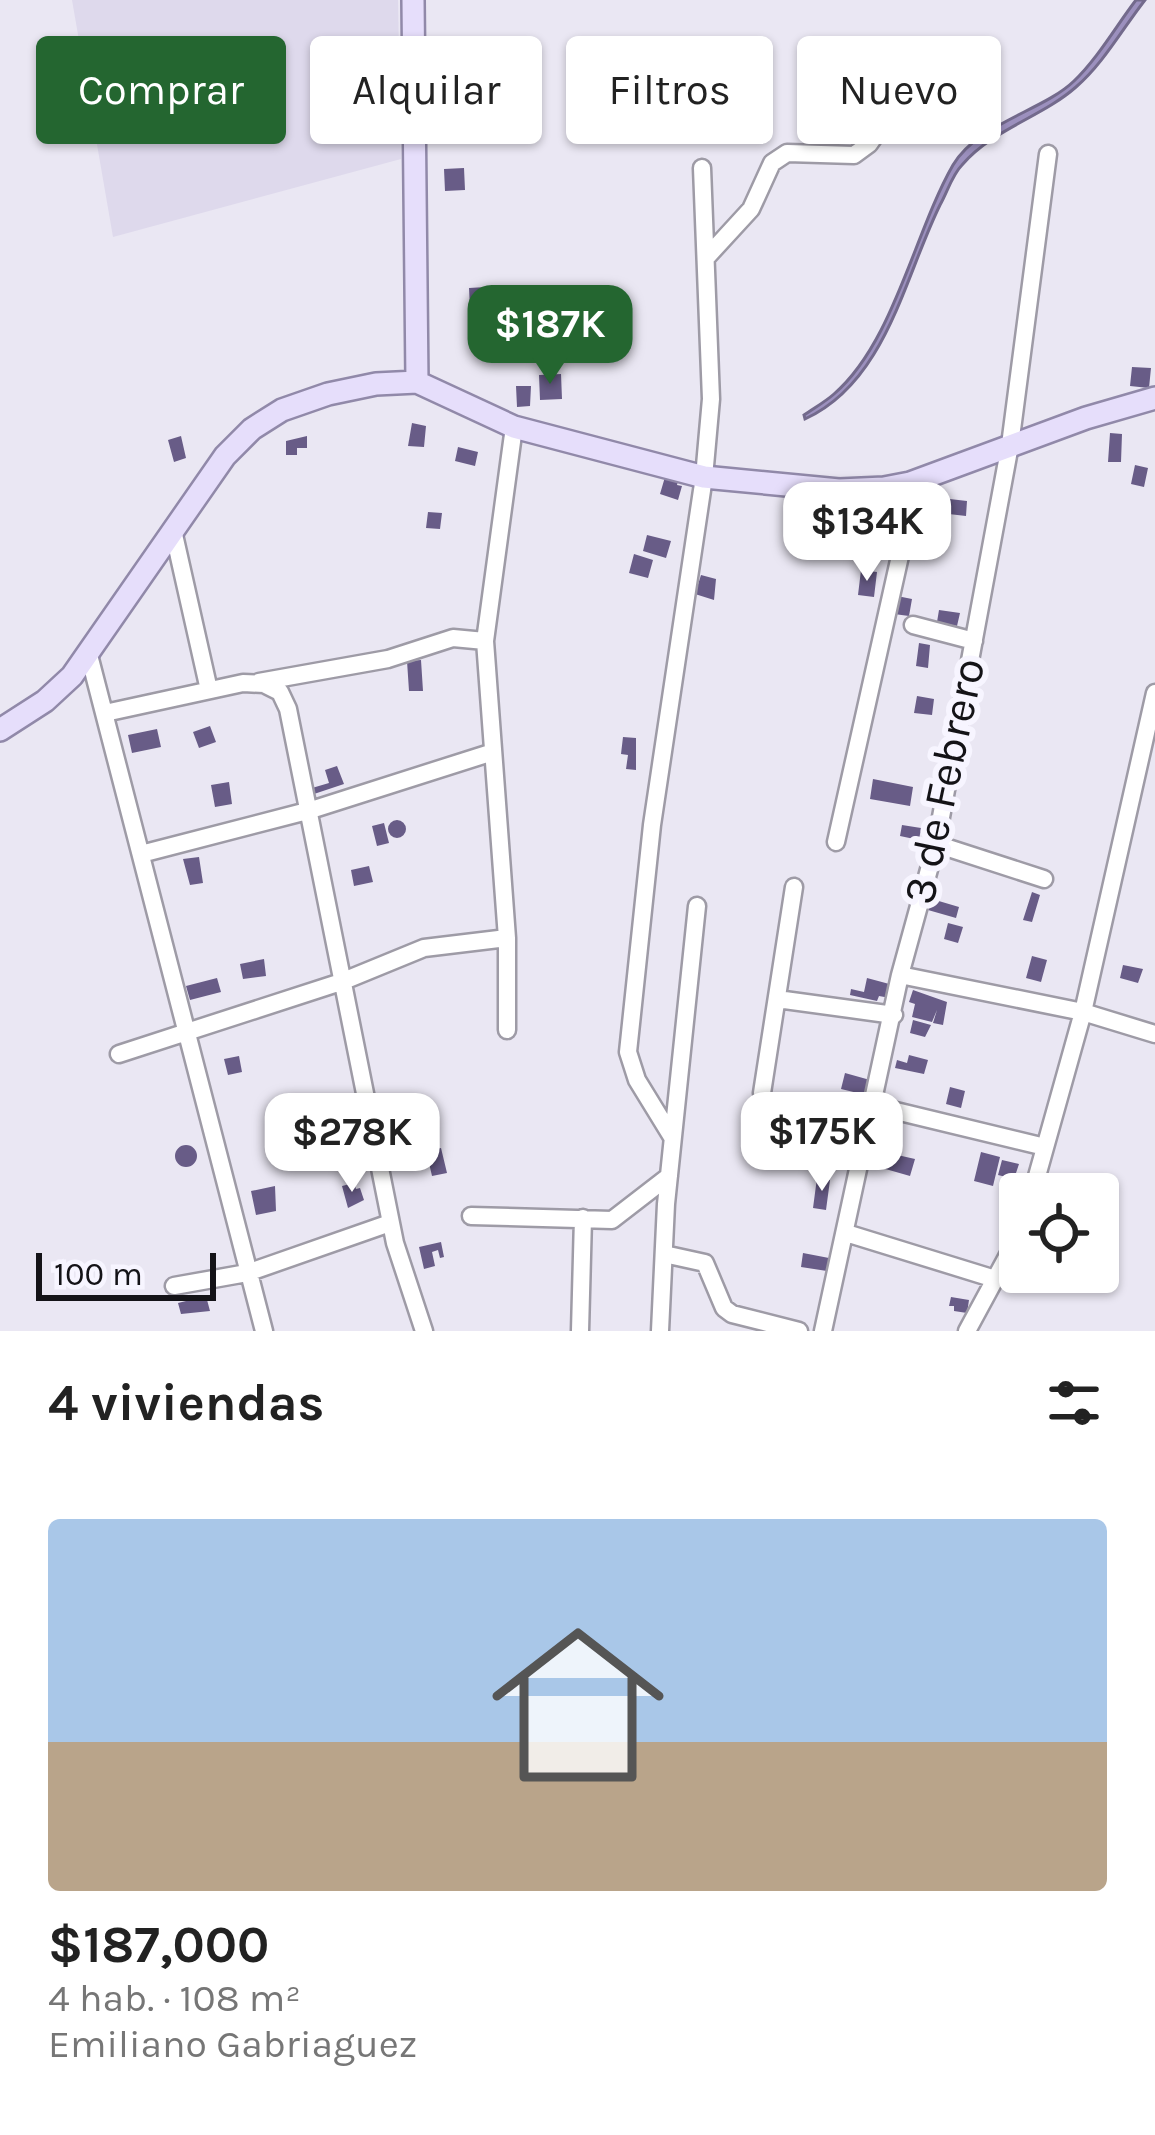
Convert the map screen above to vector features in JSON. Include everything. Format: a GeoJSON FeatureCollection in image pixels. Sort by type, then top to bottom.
{"type":"FeatureCollection","features":[{"type":"Feature","properties":{"kind":"main road"},"geometry":{"type":"LineString","coordinates":[[413,0],[417,382]]}},
{"type":"Feature","properties":{"kind":"main road"},"geometry":{"type":"LineString","coordinates":[[0,730],[45,701],[89,655],[225,456],[252,429],[282,410],[344,390],[417,382],[514,427],[704,478],[839,490],[884,488],[917,480],[1155,398]]}},
{"type":"Feature","properties":{"kind":"street"},"geometry":{"type":"LineString","coordinates":[[706,258],[752,209],[772,163],[787,153],[854,155],[869,144]]}},
{"type":"Feature","properties":{"kind":"street","name":"3 de Febrero"},"geometry":{"type":"LineString","coordinates":[[823,1331],[900,976],[936,844],[1010,445],[1048,154]]}},
{"type":"Feature","properties":{"kind":"street"},"geometry":{"type":"LineString","coordinates":[[672,1137],[637,1079],[628,1052],[652,825],[704,478],[711,399],[702,168]]}},
{"type":"Feature","properties":{"kind":"street"},"geometry":{"type":"LineString","coordinates":[[507,1030],[507,938],[485,641],[514,427]]}},
{"type":"Feature","properties":{"kind":"street"},"geometry":{"type":"LineString","coordinates":[[836,842],[917,480]]}},
{"type":"Feature","properties":{"kind":"street"},"geometry":{"type":"LineString","coordinates":[[172,530],[209,690]]}},
{"type":"Feature","properties":{"kind":"street"},"geometry":{"type":"LineString","coordinates":[[913,625],[974,641]]}},
{"type":"Feature","properties":{"kind":"street"},"geometry":{"type":"LineString","coordinates":[[105,713],[388,659],[453,638],[485,641]]}},
{"type":"Feature","properties":{"kind":"street"},"geometry":{"type":"LineString","coordinates":[[89,655],[264,1331]]}},
{"type":"Feature","properties":{"kind":"street"},"geometry":{"type":"LineString","coordinates":[[253,683],[280,692],[288,709],[390,1222],[424,1331]]}},
{"type":"Feature","properties":{"kind":"street"},"geometry":{"type":"LineString","coordinates":[[1038,1173],[1149,746],[1155,693]]}},
{"type":"Feature","properties":{"kind":"street"},"geometry":{"type":"LineString","coordinates":[[141,854],[310,810],[493,752]]}},
{"type":"Feature","properties":{"kind":"street"},"geometry":{"type":"LineString","coordinates":[[936,844],[1044,879]]}},
{"type":"Feature","properties":{"kind":"street"},"geometry":{"type":"LineString","coordinates":[[762,1093],[794,887]]}},
{"type":"Feature","properties":{"kind":"street"},"geometry":{"type":"LineString","coordinates":[[660,1331],[672,1137],[697,906]]}},
{"type":"Feature","properties":{"kind":"street"},"geometry":{"type":"LineString","coordinates":[[119,1054],[341,982],[424,948],[507,938]]}},
{"type":"Feature","properties":{"kind":"street"},"geometry":{"type":"LineString","coordinates":[[900,976],[1083,1012],[1155,1034]]}},
{"type":"Feature","properties":{"kind":"street"},"geometry":{"type":"LineString","coordinates":[[777,999],[894,1015]]}},
{"type":"Feature","properties":{"kind":"street"},"geometry":{"type":"LineString","coordinates":[[872,1105],[1045,1148]]}},
{"type":"Feature","properties":{"kind":"street"},"geometry":{"type":"LineString","coordinates":[[470,1216],[613,1220],[669,1176]]}},
{"type":"Feature","properties":{"kind":"street"},"geometry":{"type":"LineString","coordinates":[[580,1331],[583,1218]]}},
{"type":"Feature","properties":{"kind":"street"},"geometry":{"type":"LineString","coordinates":[[174,1286],[247,1273],[390,1222]]}},
{"type":"Feature","properties":{"kind":"street"},"geometry":{"type":"LineString","coordinates":[[846,1232],[995,1279]]}},
{"type":"Feature","properties":{"kind":"street"},"geometry":{"type":"LineString","coordinates":[[664,1254],[705,1263],[724,1308],[732,1314],[799,1331]]}},
{"type":"Feature","properties":{"kind":"street"},"geometry":{"type":"LineString","coordinates":[[967,1331],[999,1272]]}},
{"type":"Feature","properties":{"kind":"shaded area"},"geometry":{"type":"Polygon","coordinates":[[[72,0],[398,0],[399,36],[310,36],[310,144],[401,144],[401,159],[113,237],[97,144],[286,144],[286,36],[78,36],[72,0]]]}},
{"type":"Feature","properties":{"kind":"shaded area"},"geometry":{"type":"Polygon","coordinates":[[[1136,0],[1145,0],[1086,78],[1001,134],[1001,124],[1061,92],[1099,52],[1136,0]]]}},
{"type":"Feature","properties":{"kind":"shaded area"},"geometry":{"type":"Polygon","coordinates":[[[972,144],[985,144],[958,169],[950,184],[874,354],[833,402],[805,419],[855,372],[872,346],[939,192],[972,144]]]}},
{"type":"Feature","properties":{"kind":"building"},"geometry":{"type":"Polygon","coordinates":[[[464,168],[465,190],[445,191],[444,169],[464,168]]]}},
{"type":"Feature","properties":{"kind":"building"},"geometry":{"type":"Polygon","coordinates":[[[486,287],[487,309],[470,309],[469,288],[486,287]]]}},
{"type":"Feature","properties":{"kind":"building"},"geometry":{"type":"Polygon","coordinates":[[[1132,367],[1151,368],[1149,388],[1130,386],[1132,367]]]}},
{"type":"Feature","properties":{"kind":"building"},"geometry":{"type":"Polygon","coordinates":[[[561,374],[562,399],[540,400],[539,375],[561,374]]]}},
{"type":"Feature","properties":{"kind":"building"},"geometry":{"type":"Polygon","coordinates":[[[516,386],[531,386],[530,406],[517,407],[516,386]]]}},
{"type":"Feature","properties":{"kind":"building"},"geometry":{"type":"Polygon","coordinates":[[[412,423],[426,426],[424,447],[408,446],[412,423]]]}},
{"type":"Feature","properties":{"kind":"building"},"geometry":{"type":"Polygon","coordinates":[[[1110,433],[1122,434],[1121,462],[1108,462],[1110,433]]]}},
{"type":"Feature","properties":{"kind":"building"},"geometry":{"type":"Polygon","coordinates":[[[181,436],[186,458],[174,462],[168,440],[181,436]]]}},
{"type":"Feature","properties":{"kind":"building"},"geometry":{"type":"Polygon","coordinates":[[[307,436],[307,448],[286,455],[286,441],[307,436]]]}},
{"type":"Feature","properties":{"kind":"building"},"geometry":{"type":"Polygon","coordinates":[[[458,447],[478,452],[475,466],[455,461],[458,447]]]}},
{"type":"Feature","properties":{"kind":"building"},"geometry":{"type":"Polygon","coordinates":[[[1135,465],[1148,468],[1144,487],[1131,484],[1135,465]]]}},
{"type":"Feature","properties":{"kind":"building"},"geometry":{"type":"Polygon","coordinates":[[[665,477],[682,486],[678,500],[660,494],[665,477]]]}},
{"type":"Feature","properties":{"kind":"building"},"geometry":{"type":"Polygon","coordinates":[[[941,498],[967,501],[966,516],[940,513],[941,498]]]}},
{"type":"Feature","properties":{"kind":"building"},"geometry":{"type":"Polygon","coordinates":[[[428,512],[442,513],[440,529],[426,528],[428,512]]]}},
{"type":"Feature","properties":{"kind":"building"},"geometry":{"type":"Polygon","coordinates":[[[647,535],[671,541],[666,558],[643,551],[647,535]]]}},
{"type":"Feature","properties":{"kind":"building"},"geometry":{"type":"Polygon","coordinates":[[[634,554],[653,560],[648,578],[629,573],[634,554]]]}},
{"type":"Feature","properties":{"kind":"building"},"geometry":{"type":"Polygon","coordinates":[[[861,570],[877,572],[874,597],[858,595],[861,570]]]}},
{"type":"Feature","properties":{"kind":"building"},"geometry":{"type":"Polygon","coordinates":[[[701,575],[716,579],[714,600],[695,594],[701,575]]]}},
{"type":"Feature","properties":{"kind":"building"},"geometry":{"type":"Polygon","coordinates":[[[897,596],[912,599],[909,616],[894,614],[897,596]]]}},
{"type":"Feature","properties":{"kind":"building"},"geometry":{"type":"Polygon","coordinates":[[[939,610],[960,613],[957,626],[937,622],[939,610]]]}},
{"type":"Feature","properties":{"kind":"building"},"geometry":{"type":"Polygon","coordinates":[[[919,643],[930,645],[928,668],[916,666],[919,643]]]}},
{"type":"Feature","properties":{"kind":"building"},"geometry":{"type":"Polygon","coordinates":[[[421,660],[423,691],[409,691],[407,661],[421,660]]]}},
{"type":"Feature","properties":{"kind":"building"},"geometry":{"type":"Polygon","coordinates":[[[917,696],[934,699],[932,715],[914,713],[917,696]]]}},
{"type":"Feature","properties":{"kind":"building"},"geometry":{"type":"Polygon","coordinates":[[[210,726],[216,742],[199,748],[193,732],[210,726]]]}},
{"type":"Feature","properties":{"kind":"building"},"geometry":{"type":"Polygon","coordinates":[[[157,729],[161,747],[132,753],[128,735],[157,729]]]}},
{"type":"Feature","properties":{"kind":"building"},"geometry":{"type":"Polygon","coordinates":[[[623,737],[636,738],[636,770],[626,769],[623,737]]]}},
{"type":"Feature","properties":{"kind":"building"},"geometry":{"type":"Polygon","coordinates":[[[337,766],[344,784],[314,794],[312,788],[329,783],[325,770],[337,766]]]}},
{"type":"Feature","properties":{"kind":"building"},"geometry":{"type":"Polygon","coordinates":[[[873,779],[913,787],[910,806],[870,799],[873,779]]]}},
{"type":"Feature","properties":{"kind":"building"},"geometry":{"type":"Polygon","coordinates":[[[229,782],[232,804],[215,807],[211,785],[229,782]]]}},
{"type":"Feature","properties":{"kind":"building"},"geometry":{"type":"Polygon","coordinates":[[[397,820],[406,829],[397,838],[388,829],[397,820]]]}},
{"type":"Feature","properties":{"kind":"building"},"geometry":{"type":"Polygon","coordinates":[[[384,823],[389,843],[377,846],[372,826],[384,823]]]}},
{"type":"Feature","properties":{"kind":"building"},"geometry":{"type":"Polygon","coordinates":[[[902,825],[921,828],[919,840],[900,836],[902,825]]]}},
{"type":"Feature","properties":{"kind":"building"},"geometry":{"type":"Polygon","coordinates":[[[199,857],[203,883],[190,885],[183,859],[199,857]]]}},
{"type":"Feature","properties":{"kind":"building"},"geometry":{"type":"Polygon","coordinates":[[[369,866],[373,882],[354,886],[351,870],[369,866]]]}},
{"type":"Feature","properties":{"kind":"building"},"geometry":{"type":"Polygon","coordinates":[[[1032,892],[1040,895],[1032,922],[1023,920],[1032,892]]]}},
{"type":"Feature","properties":{"kind":"building"},"geometry":{"type":"Polygon","coordinates":[[[932,899],[959,907],[956,918],[928,910],[932,899]]]}},
{"type":"Feature","properties":{"kind":"building"},"geometry":{"type":"Polygon","coordinates":[[[948,923],[963,927],[958,943],[944,939],[948,923]]]}},
{"type":"Feature","properties":{"kind":"building"},"geometry":{"type":"Polygon","coordinates":[[[1032,956],[1047,960],[1041,982],[1026,978],[1032,956]]]}},
{"type":"Feature","properties":{"kind":"building"},"geometry":{"type":"Polygon","coordinates":[[[264,959],[266,976],[243,979],[240,964],[264,959]]]}},
{"type":"Feature","properties":{"kind":"building"},"geometry":{"type":"Polygon","coordinates":[[[1123,965],[1143,969],[1138,983],[1120,978],[1123,965]]]}},
{"type":"Feature","properties":{"kind":"building"},"geometry":{"type":"Polygon","coordinates":[[[217,978],[221,992],[190,1000],[186,986],[217,978]]]}},
{"type":"Feature","properties":{"kind":"building"},"geometry":{"type":"Polygon","coordinates":[[[867,978],[893,985],[890,998],[879,996],[877,1001],[850,995],[851,989],[864,992],[867,978]]]}},
{"type":"Feature","properties":{"kind":"building"},"geometry":{"type":"Polygon","coordinates":[[[913,990],[947,1002],[943,1025],[933,1023],[937,1010],[932,1022],[912,1017],[913,990]]]}},
{"type":"Feature","properties":{"kind":"building"},"geometry":{"type":"Polygon","coordinates":[[[913,1020],[931,1025],[925,1037],[910,1033],[913,1020]]]}},
{"type":"Feature","properties":{"kind":"building"},"geometry":{"type":"Polygon","coordinates":[[[909,1055],[928,1060],[924,1074],[895,1068],[897,1060],[907,1063],[909,1055]]]}},
{"type":"Feature","properties":{"kind":"building"},"geometry":{"type":"Polygon","coordinates":[[[239,1056],[242,1072],[228,1075],[224,1059],[239,1056]]]}},
{"type":"Feature","properties":{"kind":"building"},"geometry":{"type":"Polygon","coordinates":[[[845,1073],[870,1080],[866,1095],[841,1089],[845,1073]]]}},
{"type":"Feature","properties":{"kind":"building"},"geometry":{"type":"Polygon","coordinates":[[[950,1087],[965,1091],[961,1108],[946,1104],[950,1087]]]}},
{"type":"Feature","properties":{"kind":"building"},"geometry":{"type":"Polygon","coordinates":[[[840,1100],[865,1106],[861,1122],[836,1115],[840,1100]]]}},
{"type":"Feature","properties":{"kind":"building"},"geometry":{"type":"Polygon","coordinates":[[[884,1135],[897,1139],[893,1154],[915,1159],[910,1176],[882,1168],[884,1135]]]}},
{"type":"Feature","properties":{"kind":"building"},"geometry":{"type":"Polygon","coordinates":[[[186,1145],[197,1156],[186,1167],[175,1156],[186,1145]]]}},
{"type":"Feature","properties":{"kind":"building"},"geometry":{"type":"Polygon","coordinates":[[[441,1148],[447,1173],[432,1176],[426,1150],[441,1148]]]}},
{"type":"Feature","properties":{"kind":"building"},"geometry":{"type":"Polygon","coordinates":[[[981,1152],[1000,1157],[993,1186],[974,1181],[981,1152]]]}},
{"type":"Feature","properties":{"kind":"building"},"geometry":{"type":"Polygon","coordinates":[[[1002,1160],[1019,1164],[1016,1173],[998,1175],[1002,1160]]]}},
{"type":"Feature","properties":{"kind":"building"},"geometry":{"type":"Polygon","coordinates":[[[817,1178],[830,1180],[826,1210],[813,1208],[817,1178]]]}},
{"type":"Feature","properties":{"kind":"building"},"geometry":{"type":"Polygon","coordinates":[[[354,1183],[364,1200],[348,1208],[342,1186],[354,1183]]]}},
{"type":"Feature","properties":{"kind":"building"},"geometry":{"type":"Polygon","coordinates":[[[275,1186],[276,1211],[256,1215],[251,1191],[275,1186]]]}},
{"type":"Feature","properties":{"kind":"building"},"geometry":{"type":"Polygon","coordinates":[[[441,1242],[444,1257],[440,1258],[438,1250],[432,1252],[435,1266],[424,1269],[419,1247],[441,1242]]]}},
{"type":"Feature","properties":{"kind":"building"},"geometry":{"type":"Polygon","coordinates":[[[803,1253],[829,1258],[827,1271],[801,1267],[803,1253]]]}},
{"type":"Feature","properties":{"kind":"building"},"geometry":{"type":"Polygon","coordinates":[[[206,1296],[210,1311],[181,1314],[178,1303],[206,1296]]]}},
{"type":"Feature","properties":{"kind":"building"},"geometry":{"type":"Polygon","coordinates":[[[951,1297],[969,1300],[967,1313],[949,1306],[951,1297]]]}}]}
